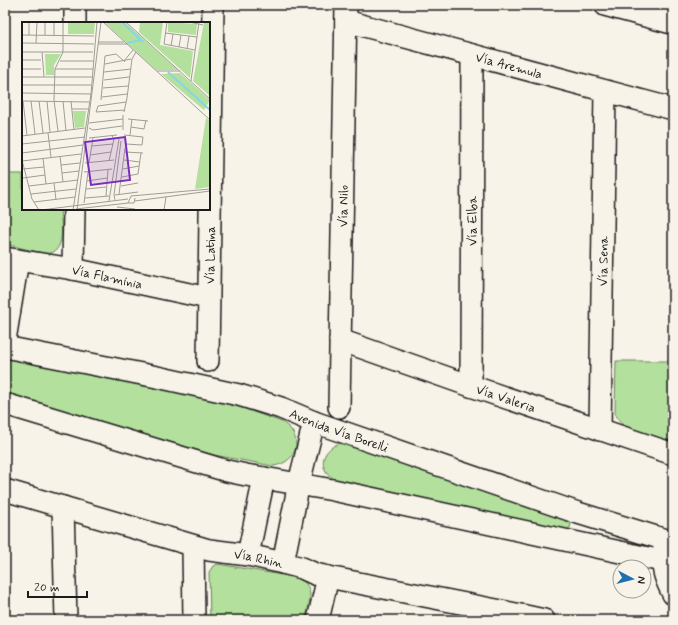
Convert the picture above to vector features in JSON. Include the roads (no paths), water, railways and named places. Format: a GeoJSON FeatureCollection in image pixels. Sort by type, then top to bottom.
{"type":"FeatureCollection","features":[{"type":"Feature","properties":{"kind":"street"},"geometry":{"type":"LineString","coordinates":[[75,5],[75,22]]}},
{"type":"Feature","properties":{"kind":"street","name":"Vía Latina"},"geometry":{"type":"LineString","coordinates":[[210,152],[212,5]]}},
{"type":"Feature","properties":{"kind":"street"},"geometry":{"type":"LineString","coordinates":[[606,5],[673,23]]}},
{"type":"Feature","properties":{"kind":"street","name":"Vía Aremula"},"geometry":{"type":"LineString","coordinates":[[346,13],[472,55],[673,109]]}},
{"type":"Feature","properties":{"kind":"street","name":"Vía Nilo"},"geometry":{"type":"LineString","coordinates":[[339,407],[346,13]]}},
{"type":"Feature","properties":{"kind":"street","name":"Vía Elba"},"geometry":{"type":"LineString","coordinates":[[471,386],[472,55]]}},
{"type":"Feature","properties":{"kind":"street","name":"Vía Sena"},"geometry":{"type":"LineString","coordinates":[[600,430],[605,91]]}},
{"type":"Feature","properties":{"kind":"street"},"geometry":{"type":"LineString","coordinates":[[73,269],[74,210]]}},
{"type":"Feature","properties":{"kind":"street","name":"Vía Latina"},"geometry":{"type":"LineString","coordinates":[[208,361],[209,210]]}},
{"type":"Feature","properties":{"kind":"street"},"geometry":{"type":"LineString","coordinates":[[5,340],[12,259]]}},
{"type":"Feature","properties":{"kind":"street","name":"Vía Flaminia"},"geometry":{"type":"LineString","coordinates":[[12,259],[73,269],[208,298]]}},
{"type":"Feature","properties":{"kind":"street","name":"Vía Valeria"},"geometry":{"type":"LineString","coordinates":[[340,340],[673,454]]}},
{"type":"Feature","properties":{"kind":"street","name":"Avenida Vía Borelli"},"geometry":{"type":"LineString","coordinates":[[5,347],[239,395],[281,408],[314,422],[613,524],[669,534]]}},
{"type":"Feature","properties":{"kind":"street"},"geometry":{"type":"LineString","coordinates":[[5,404],[246,476],[299,483],[662,561]]}},
{"type":"Feature","properties":{"kind":"street"},"geometry":{"type":"LineString","coordinates":[[283,563],[299,483],[314,422]]}},
{"type":"Feature","properties":{"kind":"street"},"geometry":{"type":"LineString","coordinates":[[248,556],[264,478]]}},
{"type":"Feature","properties":{"kind":"street","name":"Vía Rhin"},"geometry":{"type":"LineString","coordinates":[[5,490],[193,546],[283,563],[302,568],[315,574],[453,611],[518,614],[544,620]]}},
{"type":"Feature","properties":{"kind":"street"},"geometry":{"type":"LineString","coordinates":[[63,507],[66,620]]}},
{"type":"Feature","properties":{"kind":"street"},"geometry":{"type":"LineString","coordinates":[[606,549],[613,524]]}},
{"type":"Feature","properties":{"kind":"street"},"geometry":{"type":"LineString","coordinates":[[669,534],[662,561],[665,579],[673,594]]}},
{"type":"Feature","properties":{"kind":"street"},"geometry":{"type":"LineString","coordinates":[[193,546],[194,620]]}},
{"type":"Feature","properties":{"kind":"street"},"geometry":{"type":"LineString","coordinates":[[318,620],[328,577]]}}]}
